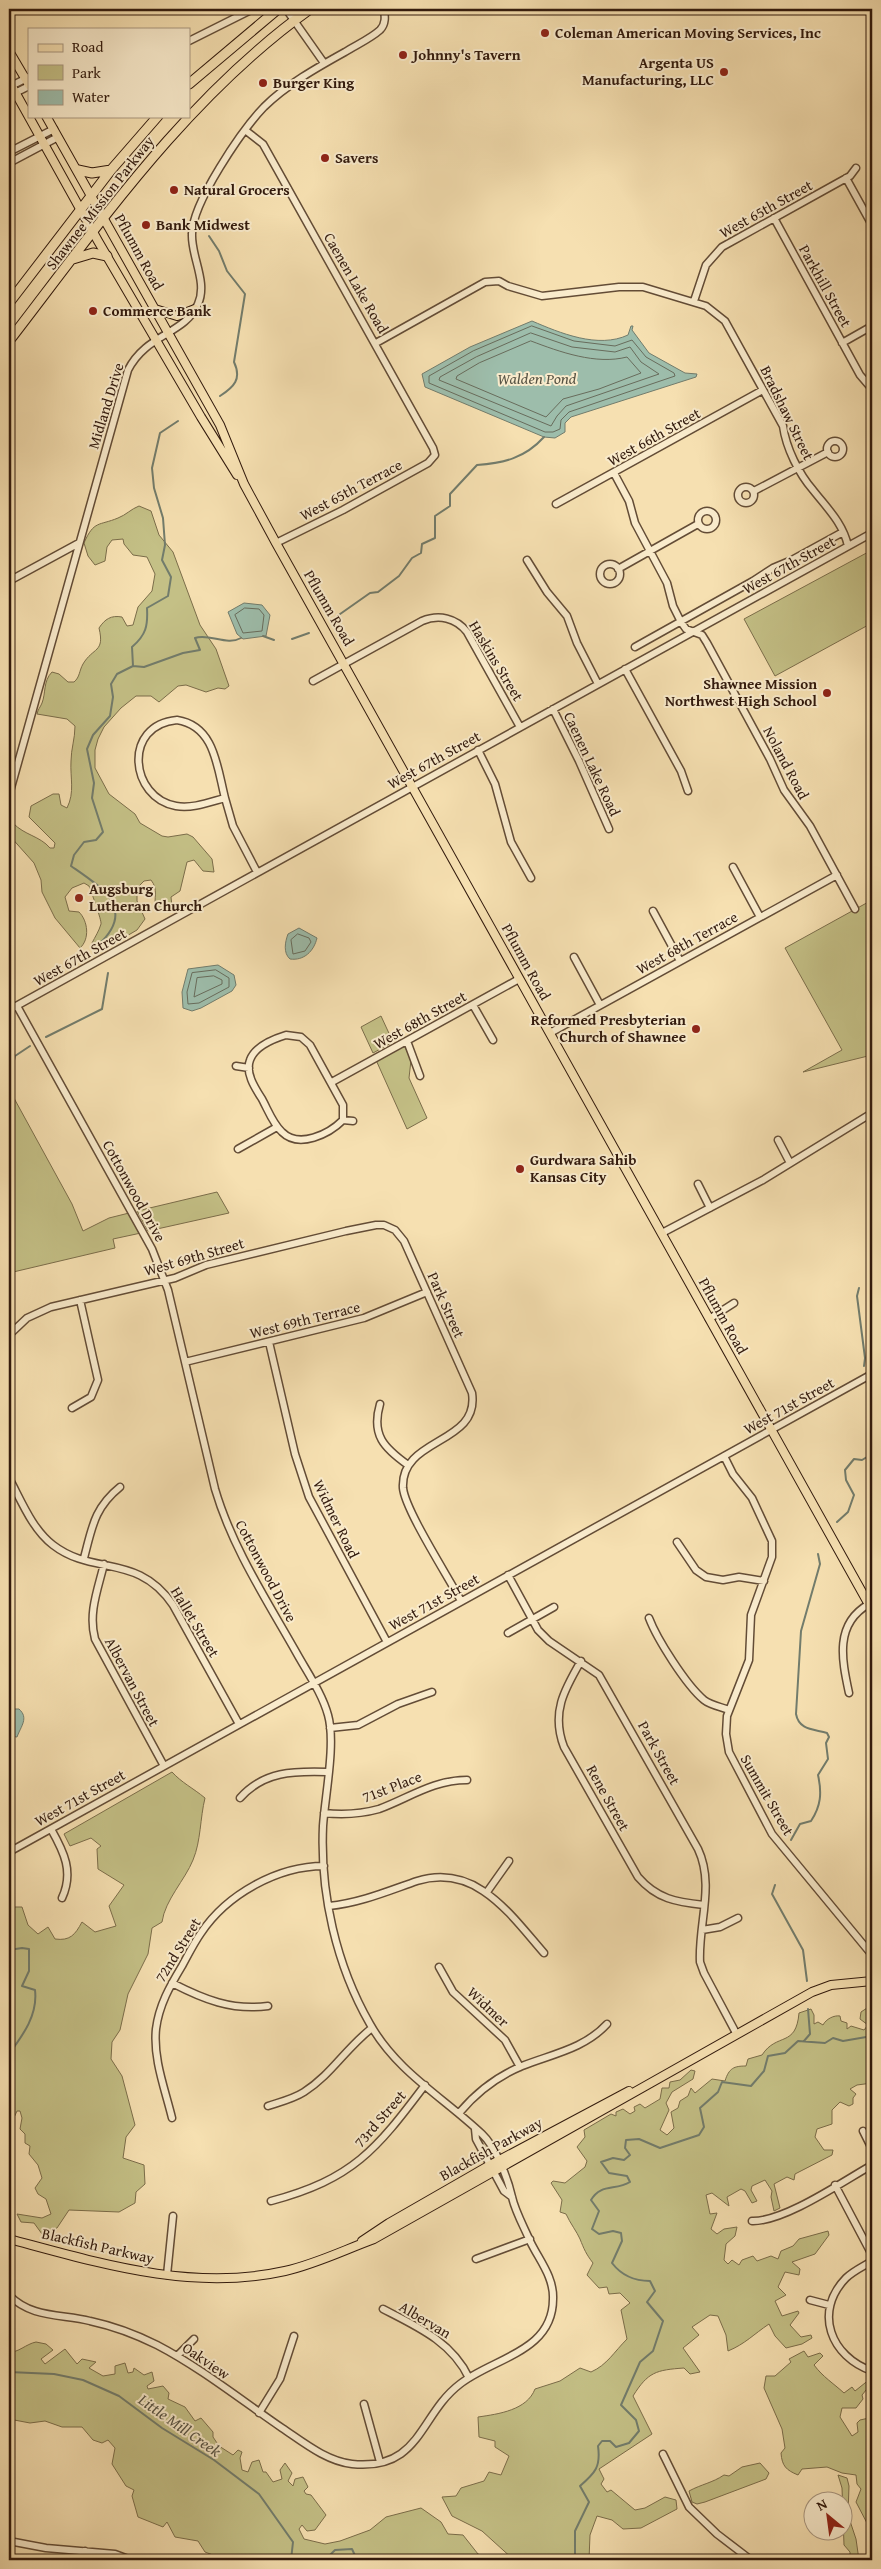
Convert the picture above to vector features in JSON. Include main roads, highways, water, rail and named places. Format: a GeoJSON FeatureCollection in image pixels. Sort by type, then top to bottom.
{"type":"FeatureCollection","features":[{"type":"Feature","properties":{"kind":"highway"},"geometry":{"type":"LineString","coordinates":[[190,83],[278,9]]}},
{"type":"Feature","properties":{"kind":"highway","name":"Shawnee Mission Parkway"},"geometry":{"type":"LineString","coordinates":[[190,117],[228,77],[310,9]]}},
{"type":"Feature","properties":{"kind":"highway","name":"Shawnee Mission Parkway"},"geometry":{"type":"LineString","coordinates":[[9,303],[111,170],[156,118]]}},
{"type":"Feature","properties":{"kind":"highway","name":"Shawnee Mission Parkway"},"geometry":{"type":"LineString","coordinates":[[9,342],[146,164],[189,118]]}},
{"type":"Feature","properties":{"kind":"highway"},"geometry":{"type":"LineString","coordinates":[[78,170],[92,173],[111,170]]}},
{"type":"Feature","properties":{"kind":"highway"},"geometry":{"type":"LineString","coordinates":[[72,259],[93,253],[107,256]]}},
{"type":"Feature","properties":{"kind":"main road"},"geometry":{"type":"LineString","coordinates":[[9,51],[28,82]]}},
{"type":"Feature","properties":{"kind":"main road","name":"Pflumm Road"},"geometry":{"type":"LineString","coordinates":[[12,87],[28,116]]}},
{"type":"Feature","properties":{"kind":"main road","name":"Pflumm Road"},"geometry":{"type":"LineString","coordinates":[[29,118],[80,210],[222,453],[244,484]]}},
{"type":"Feature","properties":{"kind":"main road","name":"Pflumm Road"},"geometry":{"type":"LineString","coordinates":[[47,118],[220,425],[244,484],[276,543],[345,663],[519,979],[870,1607]]}},
{"type":"Feature","properties":{"kind":"main road"},"geometry":{"type":"LineString","coordinates":[[154,309],[177,316],[195,309]]}},
{"type":"Feature","properties":{"kind":"main road","name":"Blackfish Parkway"},"geometry":{"type":"LineString","coordinates":[[9,2239],[128,2270],[167,2275],[228,2277],[284,2271],[326,2259],[374,2239],[492,2168],[613,2106],[644,2085],[812,1992],[831,1985],[872,1981]]}},
{"type":"Feature","properties":{"kind":"water","name":"Walden Pond"},"geometry":{"type":"Polygon","coordinates":[[[532,321],[579,338],[592,340],[616,339],[628,335],[631,326],[633,326],[632,330],[649,353],[685,373],[697,374],[696,377],[571,417],[565,423],[565,432],[555,438],[544,437],[425,387],[422,374],[470,347],[532,321]]]}},
{"type":"Feature","properties":{"kind":"water"},"geometry":{"type":"Polygon","coordinates":[[[244,603],[262,605],[270,615],[266,636],[243,639],[237,634],[228,612],[244,603]]]}},
{"type":"Feature","properties":{"kind":"water"},"geometry":{"type":"Polygon","coordinates":[[[299,928],[317,938],[308,954],[304,957],[290,959],[285,944],[287,937],[288,934],[299,928]]]}},
{"type":"Feature","properties":{"kind":"water"},"geometry":{"type":"Polygon","coordinates":[[[218,965],[234,975],[236,985],[232,991],[201,1008],[192,1011],[183,1008],[182,992],[188,969],[218,965]]]}},
{"type":"Feature","properties":{"kind":"water"},"geometry":{"type":"Polygon","coordinates":[[[19,1709],[24,1719],[17,1737],[9,1736],[9,1710],[19,1709]]]}},
{"type":"Feature","properties":{"kind":"waterway"},"geometry":{"type":"LineString","coordinates":[[209,236],[219,251],[227,271],[245,294],[234,362],[237,378],[233,386],[220,396]]}},
{"type":"Feature","properties":{"kind":"waterway"},"geometry":{"type":"LineString","coordinates":[[133,666],[132,647],[145,630],[147,608],[168,596],[171,577],[162,560],[165,545],[163,518],[154,488],[152,468],[160,433],[178,421]]}},
{"type":"Feature","properties":{"kind":"waterway"},"geometry":{"type":"LineString","coordinates":[[333,619],[370,593],[378,592],[399,576],[412,558],[421,553],[422,544],[435,538],[435,516],[450,506],[450,494],[477,465],[496,463],[522,455],[544,437]]}},
{"type":"Feature","properties":{"kind":"waterway"},"geometry":{"type":"LineString","coordinates":[[292,639],[309,633]]}},
{"type":"Feature","properties":{"kind":"waterway"},"geometry":{"type":"LineString","coordinates":[[263,636],[274,640]]}},
{"type":"Feature","properties":{"kind":"waterway"},"geometry":{"type":"LineString","coordinates":[[98,945],[110,932],[115,920],[115,910],[111,900],[103,891],[94,882],[71,866],[74,855],[84,842],[96,840],[103,832],[92,798],[94,783],[87,749],[93,735],[110,716],[113,697],[111,684],[117,674],[133,666],[144,667],[183,653],[200,650],[195,638],[206,637],[230,641],[241,638]]}},
{"type":"Feature","properties":{"kind":"waterway"},"geometry":{"type":"LineString","coordinates":[[46,1037],[102,1009],[108,973]]}},
{"type":"Feature","properties":{"kind":"waterway"},"geometry":{"type":"LineString","coordinates":[[9,1083],[15,1056],[30,1046]]}},
{"type":"Feature","properties":{"kind":"waterway"},"geometry":{"type":"LineString","coordinates":[[859,1288],[857,1296],[865,1358],[864,1366]]}},
{"type":"Feature","properties":{"kind":"waterway"},"geometry":{"type":"LineString","coordinates":[[870,1388],[872,1392]]}},
{"type":"Feature","properties":{"kind":"waterway"},"geometry":{"type":"LineString","coordinates":[[837,1522],[848,1512],[854,1495],[846,1480],[845,1470],[854,1459],[862,1460],[867,1457],[872,1438]]}},
{"type":"Feature","properties":{"kind":"waterway"},"geometry":{"type":"LineString","coordinates":[[791,1840],[800,1824],[811,1821],[817,1810],[820,1794],[818,1775],[828,1759],[826,1743],[829,1737],[827,1733],[803,1726],[796,1714],[801,1631],[820,1564],[818,1554]]}},
{"type":"Feature","properties":{"kind":"waterway"},"geometry":{"type":"LineString","coordinates":[[775,1885],[772,1894],[803,1950],[807,1981]]}},
{"type":"Feature","properties":{"kind":"waterway"},"geometry":{"type":"LineString","coordinates":[[9,1950],[29,1949],[29,1971],[22,1986],[35,1990],[32,2016],[9,2054]]}},
{"type":"Feature","properties":{"kind":"waterway"},"geometry":{"type":"LineString","coordinates":[[804,2041],[810,2034],[808,2009]]}},
{"type":"Feature","properties":{"kind":"waterway"},"geometry":{"type":"LineString","coordinates":[[575,2560],[575,2531],[589,2502],[580,2486],[596,2469],[599,2459],[598,2446],[602,2441],[610,2441],[616,2447],[629,2443],[639,2431],[636,2420],[621,2405],[640,2362],[653,2351],[663,2321],[647,2302],[655,2291],[650,2281],[629,2277],[612,2263],[622,2241],[621,2233],[613,2231],[599,2234],[592,2229],[599,2211],[591,2200],[595,2195],[604,2189],[630,2182],[627,2176],[609,2173],[601,2162],[613,2158],[624,2160],[630,2155],[625,2148],[626,2140],[639,2139],[660,2148],[699,2135],[704,2127],[700,2108],[718,2092],[722,2082],[751,2086],[764,2071],[768,2056],[785,2053],[798,2041],[825,2043],[833,2038],[843,2041],[872,2036]]}},
{"type":"Feature","properties":{"kind":"waterway","name":"Little Mill Creek"},"geometry":{"type":"LineString","coordinates":[[9,2372],[54,2374],[83,2380],[119,2396],[162,2428],[214,2460],[259,2494],[293,2542],[291,2560]]}},
{"type":"Feature","properties":{"kind":"waterway","name":"Little Mill Creek"},"geometry":{"type":"LineString","coordinates":[[325,2560],[335,2550],[352,2549],[357,2560]]}},
{"type":"Feature","properties":{"kind":"place","name":"Coleman American Moving Services, Inc"},"geometry":{"type":"Point","coordinates":[545,33]}},
{"type":"Feature","properties":{"kind":"place","name":"Johnny's Tavern"},"geometry":{"type":"Point","coordinates":[403,55]}},
{"type":"Feature","properties":{"kind":"place","name":"Argenta US Manufacturing, LLC"},"geometry":{"type":"Point","coordinates":[724,72]}},
{"type":"Feature","properties":{"kind":"place","name":"Burger King"},"geometry":{"type":"Point","coordinates":[263,83]}},
{"type":"Feature","properties":{"kind":"place","name":"Savers"},"geometry":{"type":"Point","coordinates":[325,158]}},
{"type":"Feature","properties":{"kind":"place","name":"Natural Grocers"},"geometry":{"type":"Point","coordinates":[174,190]}},
{"type":"Feature","properties":{"kind":"place","name":"Bank Midwest"},"geometry":{"type":"Point","coordinates":[146,225]}},
{"type":"Feature","properties":{"kind":"place","name":"Commerce Bank"},"geometry":{"type":"Point","coordinates":[93,311]}},
{"type":"Feature","properties":{"kind":"place","name":"Shawnee Mission Northwest High School"},"geometry":{"type":"Point","coordinates":[827,693]}},
{"type":"Feature","properties":{"kind":"place","name":"Augsburg Lutheran Church"},"geometry":{"type":"Point","coordinates":[79,898]}},
{"type":"Feature","properties":{"kind":"place","name":"Reformed Presbyterian Church of Shawnee"},"geometry":{"type":"Point","coordinates":[696,1029]}},
{"type":"Feature","properties":{"kind":"place","name":"Gurdwara Sahib Kansas City"},"geometry":{"type":"Point","coordinates":[520,1169]}}]}
